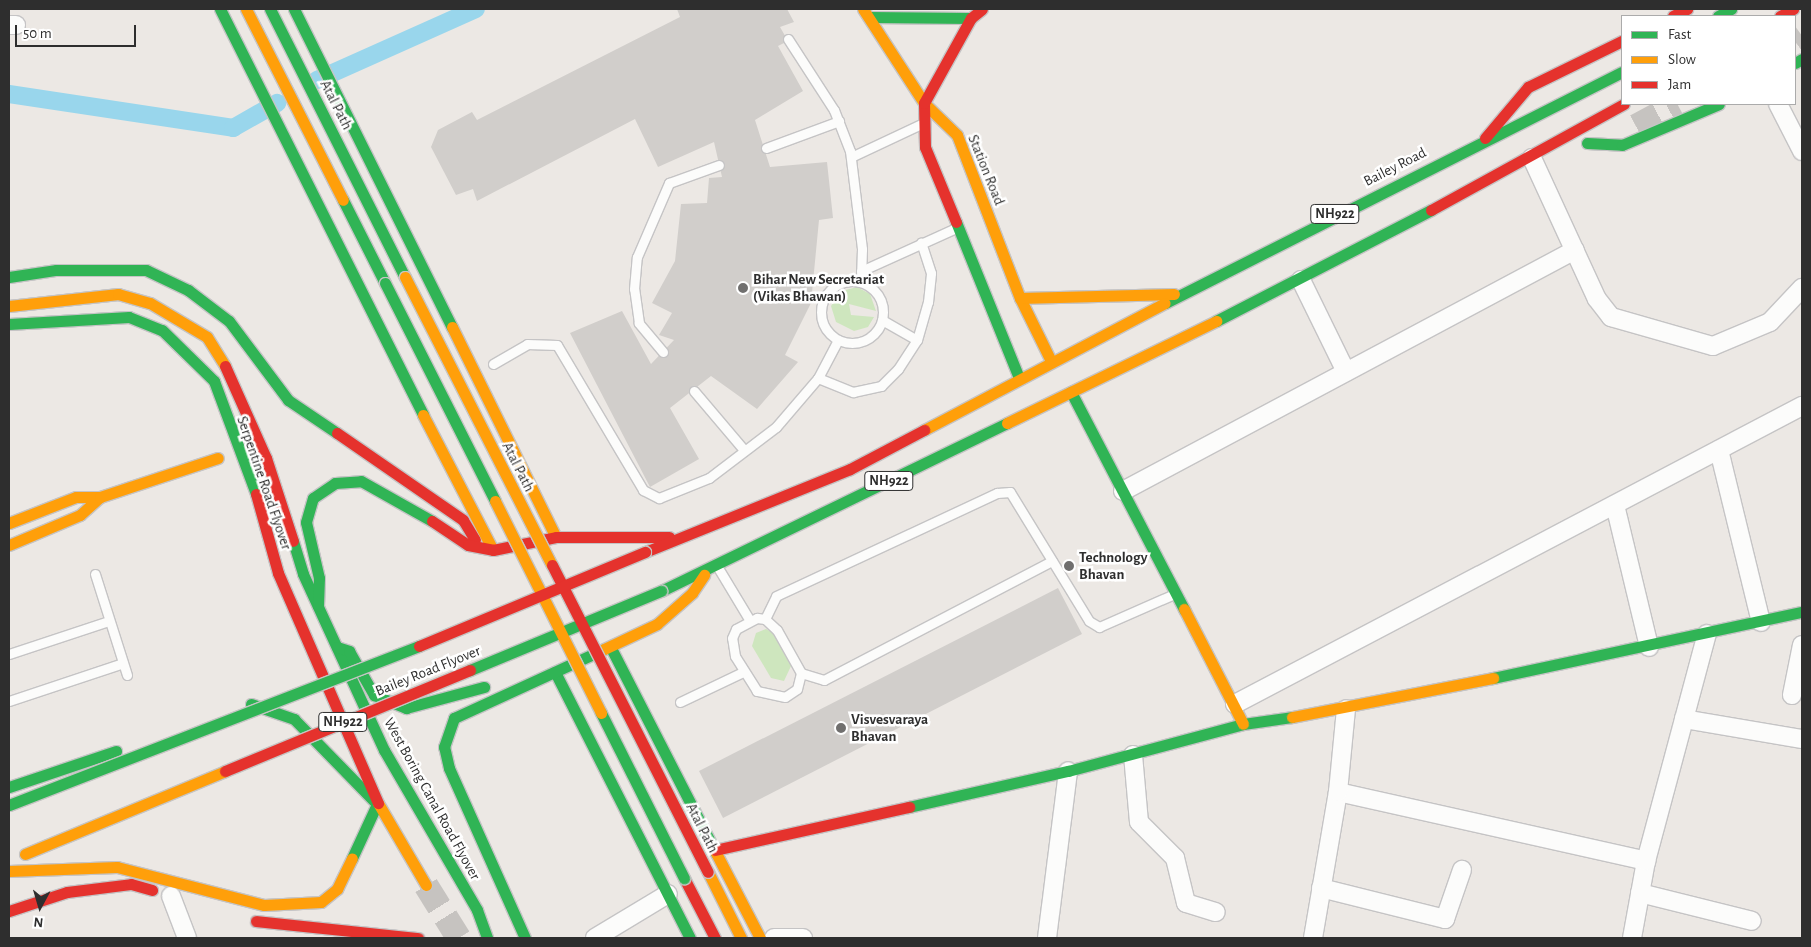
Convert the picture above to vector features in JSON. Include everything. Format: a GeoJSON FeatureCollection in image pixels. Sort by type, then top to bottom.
{"type":"FeatureCollection","features":[{"type":"Feature","properties":{"kind":"main road"},"geometry":{"type":"LineString","coordinates":[[220,9],[493,550]]}},
{"type":"Feature","properties":{"kind":"main road"},"geometry":{"type":"LineString","coordinates":[[246,9],[715,938]]}},
{"type":"Feature","properties":{"kind":"main road","name":"Atal Path"},"geometry":{"type":"LineString","coordinates":[[270,9],[741,938]]}},
{"type":"Feature","properties":{"kind":"main road"},"geometry":{"type":"LineString","coordinates":[[294,9],[342,101],[556,537]]}},
{"type":"Feature","properties":{"kind":"main road"},"geometry":{"type":"LineString","coordinates":[[982,9],[971,18],[924,103],[925,147],[956,228],[1019,378]]}},
{"type":"Feature","properties":{"kind":"main road"},"geometry":{"type":"LineString","coordinates":[[1675,15],[1687,9]]}},
{"type":"Feature","properties":{"kind":"main road"},"geometry":{"type":"LineString","coordinates":[[1720,15],[1731,9]]}},
{"type":"Feature","properties":{"kind":"main road"},"geometry":{"type":"LineString","coordinates":[[1782,15],[1793,9]]}},
{"type":"Feature","properties":{"kind":"main road"},"geometry":{"type":"LineString","coordinates":[[866,13],[971,18]]}},
{"type":"Feature","properties":{"kind":"main road","name":"Station Road"},"geometry":{"type":"LineString","coordinates":[[866,13],[924,103],[957,135],[1020,298],[1051,361]]}},
{"type":"Feature","properties":{"kind":"main road"},"geometry":{"type":"LineString","coordinates":[[1485,138],[1528,87],[1621,41]]}},
{"type":"Feature","properties":{"kind":"main road","name":"Bailey Road"},"geometry":{"type":"LineString","coordinates":[[1051,361],[1485,138],[1621,72]]}},
{"type":"Feature","properties":{"kind":"main road","name":"NH922"},"geometry":{"type":"LineString","coordinates":[[691,578],[1326,268],[1532,158],[1622,105]]}},
{"type":"Feature","properties":{"kind":"main road"},"geometry":{"type":"LineString","coordinates":[[1566,137],[1587,143],[1622,145],[1717,105]]}},
{"type":"Feature","properties":{"kind":"main road"},"geometry":{"type":"LineString","coordinates":[[1587,143],[1636,126]]}},
{"type":"Feature","properties":{"kind":"main road"},"geometry":{"type":"LineString","coordinates":[[1263,251],[1299,247],[1346,231],[1346,250],[1331,258],[1326,268]]}},
{"type":"Feature","properties":{"kind":"main road"},"geometry":{"type":"LineString","coordinates":[[9,278],[56,270],[146,270],[188,290],[230,322],[288,400],[463,520],[480,548]]}},
{"type":"Feature","properties":{"kind":"main road","name":"Serpentine Road Flyover"},"geometry":{"type":"LineString","coordinates":[[9,306],[118,294],[150,303],[207,338],[242,400],[318,606],[337,647]]}},
{"type":"Feature","properties":{"kind":"main road"},"geometry":{"type":"LineString","coordinates":[[1020,298],[1180,294]]}},
{"type":"Feature","properties":{"kind":"main road","name":"Serpentine Road Flyover"},"geometry":{"type":"LineString","coordinates":[[9,324],[36,320],[129,316],[162,330],[214,382],[259,503],[278,572],[377,804]]}},
{"type":"Feature","properties":{"kind":"main road","name":"NH922"},"geometry":{"type":"LineString","coordinates":[[681,538],[850,469],[1051,361]]}},
{"type":"Feature","properties":{"kind":"main road"},"geometry":{"type":"LineString","coordinates":[[1071,392],[1235,704],[1243,724]]}},
{"type":"Feature","properties":{"kind":"main road"},"geometry":{"type":"LineString","coordinates":[[9,523],[76,497],[100,497],[218,458]]}},
{"type":"Feature","properties":{"kind":"main road"},"geometry":{"type":"LineString","coordinates":[[318,606],[319,578],[310,552],[306,522],[313,498],[335,483],[361,482],[392,495],[468,545],[480,548],[493,550],[556,537],[681,538]]}},
{"type":"Feature","properties":{"kind":"main road"},"geometry":{"type":"LineString","coordinates":[[9,545],[80,515],[100,497]]}},
{"type":"Feature","properties":{"kind":"main road","name":"Bailey Road Flyover"},"geometry":{"type":"LineString","coordinates":[[9,805],[288,700],[681,538]]}},
{"type":"Feature","properties":{"kind":"main road"},"geometry":{"type":"LineString","coordinates":[[525,938],[444,748],[454,718],[611,648],[657,624],[692,592],[712,568]]}},
{"type":"Feature","properties":{"kind":"main road"},"geometry":{"type":"LineString","coordinates":[[559,654],[665,605],[691,578]]}},
{"type":"Feature","properties":{"kind":"main road","name":"Bailey Road Flyover"},"geometry":{"type":"LineString","coordinates":[[9,860],[691,578]]}},
{"type":"Feature","properties":{"kind":"main road"},"geometry":{"type":"LineString","coordinates":[[715,850],[1068,771],[1243,724],[1346,709],[1649,647],[1802,612]]}},
{"type":"Feature","properties":{"kind":"main road"},"geometry":{"type":"LineString","coordinates":[[337,647],[348,651],[374,696],[406,708],[432,705],[499,680]]}},
{"type":"Feature","properties":{"kind":"main road","name":"West Boring Canal Road Flyover"},"geometry":{"type":"LineString","coordinates":[[337,647],[384,750],[477,910],[487,938]]}},
{"type":"Feature","properties":{"kind":"main road"},"geometry":{"type":"LineString","coordinates":[[611,648],[760,938]]}},
{"type":"Feature","properties":{"kind":"main road"},"geometry":{"type":"LineString","coordinates":[[555,672],[583,723],[690,938]]}},
{"type":"Feature","properties":{"kind":"main road"},"geometry":{"type":"LineString","coordinates":[[583,723],[634,694]]}},
{"type":"Feature","properties":{"kind":"main road"},"geometry":{"type":"LineString","coordinates":[[9,787],[256,703],[294,719],[377,804],[426,885]]}},
{"type":"Feature","properties":{"kind":"main road"},"geometry":{"type":"LineString","coordinates":[[9,871],[117,867],[264,905],[321,902],[337,889],[377,804]]}},
{"type":"Feature","properties":{"kind":"main road"},"geometry":{"type":"LineString","coordinates":[[9,911],[67,892],[131,884],[189,901]]}},
{"type":"Feature","properties":{"kind":"main road"},"geometry":{"type":"LineString","coordinates":[[243,917],[418,938]]}},
{"type":"Feature","properties":{"kind":"street"},"geometry":{"type":"LineString","coordinates":[[1779,105],[1802,151]]}},
{"type":"Feature","properties":{"kind":"street"},"geometry":{"type":"LineString","coordinates":[[1532,158],[1575,250],[1611,317],[1702,344],[1718,344],[1770,322],[1802,288]]}},
{"type":"Feature","properties":{"kind":"street"},"geometry":{"type":"LineString","coordinates":[[1123,491],[1575,250]]}},
{"type":"Feature","properties":{"kind":"street"},"geometry":{"type":"LineString","coordinates":[[1301,280],[1346,372]]}},
{"type":"Feature","properties":{"kind":"street"},"geometry":{"type":"LineString","coordinates":[[1235,704],[1802,406]]}},
{"type":"Feature","properties":{"kind":"street"},"geometry":{"type":"LineString","coordinates":[[1720,450],[1761,622]]}},
{"type":"Feature","properties":{"kind":"street"},"geometry":{"type":"LineString","coordinates":[[1615,505],[1649,647]]}},
{"type":"Feature","properties":{"kind":"street"},"geometry":{"type":"LineString","coordinates":[[1632,938],[1646,861],[1707,634]]}},
{"type":"Feature","properties":{"kind":"street"},"geometry":{"type":"LineString","coordinates":[[1792,695],[1802,645]]}},
{"type":"Feature","properties":{"kind":"street"},"geometry":{"type":"LineString","coordinates":[[1312,938],[1338,792],[1346,709]]}},
{"type":"Feature","properties":{"kind":"street"},"geometry":{"type":"LineString","coordinates":[[1684,719],[1802,739]]}},
{"type":"Feature","properties":{"kind":"street"},"geometry":{"type":"LineString","coordinates":[[1133,755],[1140,822],[1175,858],[1186,903],[1216,912]]}},
{"type":"Feature","properties":{"kind":"street"},"geometry":{"type":"LineString","coordinates":[[1046,938],[1068,771]]}},
{"type":"Feature","properties":{"kind":"street"},"geometry":{"type":"LineString","coordinates":[[1338,792],[1646,861]]}},
{"type":"Feature","properties":{"kind":"street"},"geometry":{"type":"LineString","coordinates":[[1321,888],[1445,918],[1462,870]]}},
{"type":"Feature","properties":{"kind":"street"},"geometry":{"type":"LineString","coordinates":[[1640,893],[1752,922]]}},
{"type":"Feature","properties":{"kind":"street"},"geometry":{"type":"LineString","coordinates":[[595,938],[668,894]]}},
{"type":"Feature","properties":{"kind":"street"},"geometry":{"type":"LineString","coordinates":[[171,896],[187,938]]}},
{"type":"Feature","properties":{"kind":"street"},"geometry":{"type":"LineString","coordinates":[[774,938],[803,938]]}},
{"type":"Feature","properties":{"kind":"lane"},"geometry":{"type":"LineString","coordinates":[[788,39],[839,121],[851,157],[861,282]]}},
{"type":"Feature","properties":{"kind":"lane"},"geometry":{"type":"LineString","coordinates":[[766,148],[839,121]]}},
{"type":"Feature","properties":{"kind":"lane"},"geometry":{"type":"LineString","coordinates":[[851,157],[924,123]]}},
{"type":"Feature","properties":{"kind":"lane"},"geometry":{"type":"LineString","coordinates":[[663,352],[639,323],[634,289],[636,257],[669,183],[719,165]]}},
{"type":"Feature","properties":{"kind":"lane"},"geometry":{"type":"LineString","coordinates":[[861,271],[956,228]]}},
{"type":"Feature","properties":{"kind":"lane"},"geometry":{"type":"LineString","coordinates":[[818,378],[854,392],[881,386],[917,340],[931,273],[921,243]]}},
{"type":"Feature","properties":{"kind":"lane"},"geometry":{"type":"LineString","coordinates":[[861,282],[881,300],[882,320],[862,342],[838,340],[821,318],[824,298],[838,283],[861,282]]}},
{"type":"Feature","properties":{"kind":"lane"},"geometry":{"type":"LineString","coordinates":[[882,320],[917,340]]}},
{"type":"Feature","properties":{"kind":"lane"},"geometry":{"type":"LineString","coordinates":[[494,364],[528,344],[557,345],[650,496],[687,490],[776,426],[818,378],[838,340]]}},
{"type":"Feature","properties":{"kind":"lane"},"geometry":{"type":"LineString","coordinates":[[694,391],[744,450]]}},
{"type":"Feature","properties":{"kind":"lane"},"geometry":{"type":"LineString","coordinates":[[765,619],[776,596],[997,492],[1010,492],[1089,621],[1099,627],[1177,593]]}},
{"type":"Feature","properties":{"kind":"lane"},"geometry":{"type":"LineString","coordinates":[[801,673],[824,680],[1052,561]]}},
{"type":"Feature","properties":{"kind":"lane"},"geometry":{"type":"LineString","coordinates":[[712,568],[749,619]]}},
{"type":"Feature","properties":{"kind":"lane"},"geometry":{"type":"LineString","coordinates":[[94,574],[127,675]]}},
{"type":"Feature","properties":{"kind":"lane"},"geometry":{"type":"LineString","coordinates":[[749,619],[765,619],[777,630],[801,673],[797,689],[777,698],[758,691],[743,672],[732,638],[742,622],[749,619]]}},
{"type":"Feature","properties":{"kind":"lane"},"geometry":{"type":"LineString","coordinates":[[9,654],[109,621]]}},
{"type":"Feature","properties":{"kind":"lane"},"geometry":{"type":"LineString","coordinates":[[9,701],[123,663]]}},
{"type":"Feature","properties":{"kind":"lane"},"geometry":{"type":"LineString","coordinates":[[680,702],[743,672]]}},
{"type":"Feature","properties":{"kind":"green space"},"geometry":{"type":"Polygon","coordinates":[[[857,287],[870,294],[876,311],[849,304],[851,315],[874,317],[868,327],[854,331],[836,322],[831,306],[842,291],[857,287]]]}},
{"type":"Feature","properties":{"kind":"green space"},"geometry":{"type":"Polygon","coordinates":[[[766,629],[774,633],[791,666],[784,681],[771,678],[752,646],[756,633],[766,629]]]}},
{"type":"Feature","properties":{"kind":"building"},"geometry":{"type":"Polygon","coordinates":[[[677,9],[787,9],[794,22],[780,27],[788,41],[778,46],[803,91],[755,120],[770,167],[827,162],[833,218],[819,220],[811,303],[785,355],[798,362],[757,409],[711,376],[670,408],[699,459],[650,487],[570,333],[622,311],[651,364],[674,340],[659,335],[672,313],[652,303],[675,261],[681,204],[707,203],[709,178],[722,177],[714,142],[658,167],[635,119],[477,201],[473,189],[456,195],[431,147],[438,130],[472,112],[477,120],[680,17],[677,9]]]}},
{"type":"Feature","properties":{"kind":"building","name":"Visvesvaraya Bhavan"},"geometry":{"type":"Polygon","coordinates":[[[1058,588],[1082,634],[723,818],[699,771],[1058,588]]]}},
{"type":"Feature","properties":{"kind":"waterway"},"geometry":{"type":"LineString","coordinates":[[317,80],[476,9]]}},
{"type":"Feature","properties":{"kind":"waterway"},"geometry":{"type":"LineString","coordinates":[[9,94],[233,128],[277,103]]}},
{"type":"Feature","properties":{"kind":"tunnel"},"geometry":{"type":"LineString","coordinates":[[1796,40],[1802,36]]}},
{"type":"Feature","properties":{"kind":"tunnel"},"geometry":{"type":"LineString","coordinates":[[1636,126],[1675,105]]}},
{"type":"Feature","properties":{"kind":"tunnel"},"geometry":{"type":"LineString","coordinates":[[426,885],[459,938]]}},
{"type":"Feature","properties":{"kind":"traffic: fast"},"geometry":{"type":"LineString","coordinates":[[220,9],[423,415]]}},
{"type":"Feature","properties":{"kind":"traffic: fast"},"geometry":{"type":"LineString","coordinates":[[270,9],[405,277]]}},
{"type":"Feature","properties":{"kind":"traffic: fast"},"geometry":{"type":"LineString","coordinates":[[294,9],[452,327]]}},
{"type":"Feature","properties":{"kind":"traffic: fast"},"geometry":{"type":"LineString","coordinates":[[1720,15],[1731,9]]}},
{"type":"Feature","properties":{"kind":"traffic: fast"},"geometry":{"type":"LineString","coordinates":[[869,17],[971,18]]}},
{"type":"Feature","properties":{"kind":"traffic: fast"},"geometry":{"type":"LineString","coordinates":[[1796,62],[1802,59]]}},
{"type":"Feature","properties":{"kind":"traffic: fast"},"geometry":{"type":"LineString","coordinates":[[1165,303],[1621,73]]}},
{"type":"Feature","properties":{"kind":"traffic: fast"},"geometry":{"type":"LineString","coordinates":[[1587,143],[1622,145],[1717,105]]}},
{"type":"Feature","properties":{"kind":"traffic: fast"},"geometry":{"type":"LineString","coordinates":[[343,200],[385,283]]}},
{"type":"Feature","properties":{"kind":"traffic: fast"},"geometry":{"type":"LineString","coordinates":[[1216,321],[1431,210]]}},
{"type":"Feature","properties":{"kind":"traffic: fast"},"geometry":{"type":"LineString","coordinates":[[956,222],[1019,378]]}},
{"type":"Feature","properties":{"kind":"traffic: fast"},"geometry":{"type":"LineString","coordinates":[[9,277],[56,270],[146,270],[188,290],[229,321],[288,400],[337,433]]}},
{"type":"Feature","properties":{"kind":"traffic: fast"},"geometry":{"type":"LineString","coordinates":[[385,283],[495,501]]}},
{"type":"Feature","properties":{"kind":"traffic: fast"},"geometry":{"type":"LineString","coordinates":[[9,324],[129,317],[162,330],[214,381],[256,494]]}},
{"type":"Feature","properties":{"kind":"traffic: fast"},"geometry":{"type":"LineString","coordinates":[[1071,392],[1184,609]]}},
{"type":"Feature","properties":{"kind":"traffic: fast"},"geometry":{"type":"LineString","coordinates":[[661,591],[1007,423]]}},
{"type":"Feature","properties":{"kind":"traffic: fast"},"geometry":{"type":"LineString","coordinates":[[318,606],[319,578],[306,522],[313,498],[335,483],[361,481],[432,521]]}},
{"type":"Feature","properties":{"kind":"traffic: fast"},"geometry":{"type":"LineString","coordinates":[[293,541],[303,574],[384,750],[477,910],[487,938]]}},
{"type":"Feature","properties":{"kind":"traffic: fast"},"geometry":{"type":"LineString","coordinates":[[470,670],[661,591]]}},
{"type":"Feature","properties":{"kind":"traffic: fast"},"geometry":{"type":"LineString","coordinates":[[1493,678],[1802,612]]}},
{"type":"Feature","properties":{"kind":"traffic: fast"},"geometry":{"type":"LineString","coordinates":[[9,805],[419,646]]}},
{"type":"Feature","properties":{"kind":"traffic: fast"},"geometry":{"type":"LineString","coordinates":[[337,647],[349,651],[374,695],[406,708],[484,687]]}},
{"type":"Feature","properties":{"kind":"traffic: fast"},"geometry":{"type":"LineString","coordinates":[[611,648],[716,853]]}},
{"type":"Feature","properties":{"kind":"traffic: fast"},"geometry":{"type":"LineString","coordinates":[[525,938],[449,768],[444,747],[454,718],[602,650]]}},
{"type":"Feature","properties":{"kind":"traffic: fast"},"geometry":{"type":"LineString","coordinates":[[555,672],[690,938]]}},
{"type":"Feature","properties":{"kind":"traffic: fast"},"geometry":{"type":"LineString","coordinates":[[251,704],[294,719],[377,804],[352,858]]}},
{"type":"Feature","properties":{"kind":"traffic: fast"},"geometry":{"type":"LineString","coordinates":[[601,713],[684,878]]}},
{"type":"Feature","properties":{"kind":"traffic: fast"},"geometry":{"type":"LineString","coordinates":[[909,807],[1068,771],[1243,724],[1292,717]]}},
{"type":"Feature","properties":{"kind":"traffic: fast"},"geometry":{"type":"LineString","coordinates":[[9,787],[116,751]]}},
{"type":"Feature","properties":{"kind":"traffic: slow"},"geometry":{"type":"LineString","coordinates":[[246,9],[343,200]]}},
{"type":"Feature","properties":{"kind":"traffic: slow"},"geometry":{"type":"LineString","coordinates":[[863,9],[924,103],[957,135],[1020,298],[1051,361]]}},
{"type":"Feature","properties":{"kind":"traffic: slow"},"geometry":{"type":"LineString","coordinates":[[405,277],[552,565]]}},
{"type":"Feature","properties":{"kind":"traffic: slow"},"geometry":{"type":"LineString","coordinates":[[9,306],[118,294],[150,303],[207,337],[225,366]]}},
{"type":"Feature","properties":{"kind":"traffic: slow"},"geometry":{"type":"LineString","coordinates":[[1020,298],[1174,294]]}},
{"type":"Feature","properties":{"kind":"traffic: slow"},"geometry":{"type":"LineString","coordinates":[[924,430],[1165,303]]}},
{"type":"Feature","properties":{"kind":"traffic: slow"},"geometry":{"type":"LineString","coordinates":[[1007,423],[1216,321]]}},
{"type":"Feature","properties":{"kind":"traffic: slow"},"geometry":{"type":"LineString","coordinates":[[452,327],[556,537]]}},
{"type":"Feature","properties":{"kind":"traffic: slow"},"geometry":{"type":"LineString","coordinates":[[423,415],[493,550]]}},
{"type":"Feature","properties":{"kind":"traffic: slow"},"geometry":{"type":"LineString","coordinates":[[9,545],[80,515],[100,497],[218,458]]}},
{"type":"Feature","properties":{"kind":"traffic: slow"},"geometry":{"type":"LineString","coordinates":[[9,523],[76,497],[100,497]]}},
{"type":"Feature","properties":{"kind":"traffic: slow"},"geometry":{"type":"LineString","coordinates":[[495,501],[601,713]]}},
{"type":"Feature","properties":{"kind":"traffic: slow"},"geometry":{"type":"LineString","coordinates":[[602,650],[657,624],[692,593],[704,575]]}},
{"type":"Feature","properties":{"kind":"traffic: slow"},"geometry":{"type":"LineString","coordinates":[[1184,609],[1243,724]]}},
{"type":"Feature","properties":{"kind":"traffic: slow"},"geometry":{"type":"LineString","coordinates":[[1292,717],[1493,678]]}},
{"type":"Feature","properties":{"kind":"traffic: slow"},"geometry":{"type":"LineString","coordinates":[[25,854],[225,771]]}},
{"type":"Feature","properties":{"kind":"traffic: slow"},"geometry":{"type":"LineString","coordinates":[[378,803],[426,885]]}},
{"type":"Feature","properties":{"kind":"traffic: slow"},"geometry":{"type":"LineString","coordinates":[[716,853],[760,938]]}},
{"type":"Feature","properties":{"kind":"traffic: slow"},"geometry":{"type":"LineString","coordinates":[[9,871],[117,867],[264,905],[321,902],[337,889],[352,858]]}},
{"type":"Feature","properties":{"kind":"traffic: slow"},"geometry":{"type":"LineString","coordinates":[[708,872],[741,938]]}},
{"type":"Feature","properties":{"kind":"traffic: jam"},"geometry":{"type":"LineString","coordinates":[[956,222],[925,147],[924,103],[971,18],[982,9]]}},
{"type":"Feature","properties":{"kind":"traffic: jam"},"geometry":{"type":"LineString","coordinates":[[1675,15],[1687,9]]}},
{"type":"Feature","properties":{"kind":"traffic: jam"},"geometry":{"type":"LineString","coordinates":[[1782,15],[1793,9]]}},
{"type":"Feature","properties":{"kind":"traffic: jam"},"geometry":{"type":"LineString","coordinates":[[1485,138],[1528,87],[1621,41]]}},
{"type":"Feature","properties":{"kind":"traffic: jam"},"geometry":{"type":"LineString","coordinates":[[1431,210],[1622,105]]}},
{"type":"Feature","properties":{"kind":"traffic: jam"},"geometry":{"type":"LineString","coordinates":[[225,366],[266,458],[293,541]]}},
{"type":"Feature","properties":{"kind":"traffic: jam"},"geometry":{"type":"LineString","coordinates":[[645,552],[850,469],[924,430]]}},
{"type":"Feature","properties":{"kind":"traffic: jam"},"geometry":{"type":"LineString","coordinates":[[337,433],[463,520],[475,540]]}},
{"type":"Feature","properties":{"kind":"traffic: jam"},"geometry":{"type":"LineString","coordinates":[[256,494],[278,573],[378,803]]}},
{"type":"Feature","properties":{"kind":"traffic: jam"},"geometry":{"type":"LineString","coordinates":[[432,521],[468,545],[493,550],[556,537],[669,537]]}},
{"type":"Feature","properties":{"kind":"traffic: jam"},"geometry":{"type":"LineString","coordinates":[[419,646],[645,552]]}},
{"type":"Feature","properties":{"kind":"traffic: jam"},"geometry":{"type":"LineString","coordinates":[[552,565],[708,872]]}},
{"type":"Feature","properties":{"kind":"traffic: jam"},"geometry":{"type":"LineString","coordinates":[[225,771],[470,670]]}},
{"type":"Feature","properties":{"kind":"traffic: jam"},"geometry":{"type":"LineString","coordinates":[[715,850],[909,807]]}},
{"type":"Feature","properties":{"kind":"traffic: jam"},"geometry":{"type":"LineString","coordinates":[[684,878],[715,938]]}},
{"type":"Feature","properties":{"kind":"traffic: jam"},"geometry":{"type":"LineString","coordinates":[[9,911],[67,892],[131,884],[152,890]]}},
{"type":"Feature","properties":{"kind":"traffic: jam"},"geometry":{"type":"LineString","coordinates":[[256,921],[418,938]]}},
{"type":"Feature","properties":{"kind":"place","name":"Bihar New Secretariat (Vikas Bhawan)"},"geometry":{"type":"Point","coordinates":[743,288]}},
{"type":"Feature","properties":{"kind":"place","name":"Technology Bhavan"},"geometry":{"type":"Point","coordinates":[1069,566]}},
{"type":"Feature","properties":{"kind":"place","name":"Visvesvaraya Bhavan"},"geometry":{"type":"Point","coordinates":[841,728]}}]}
